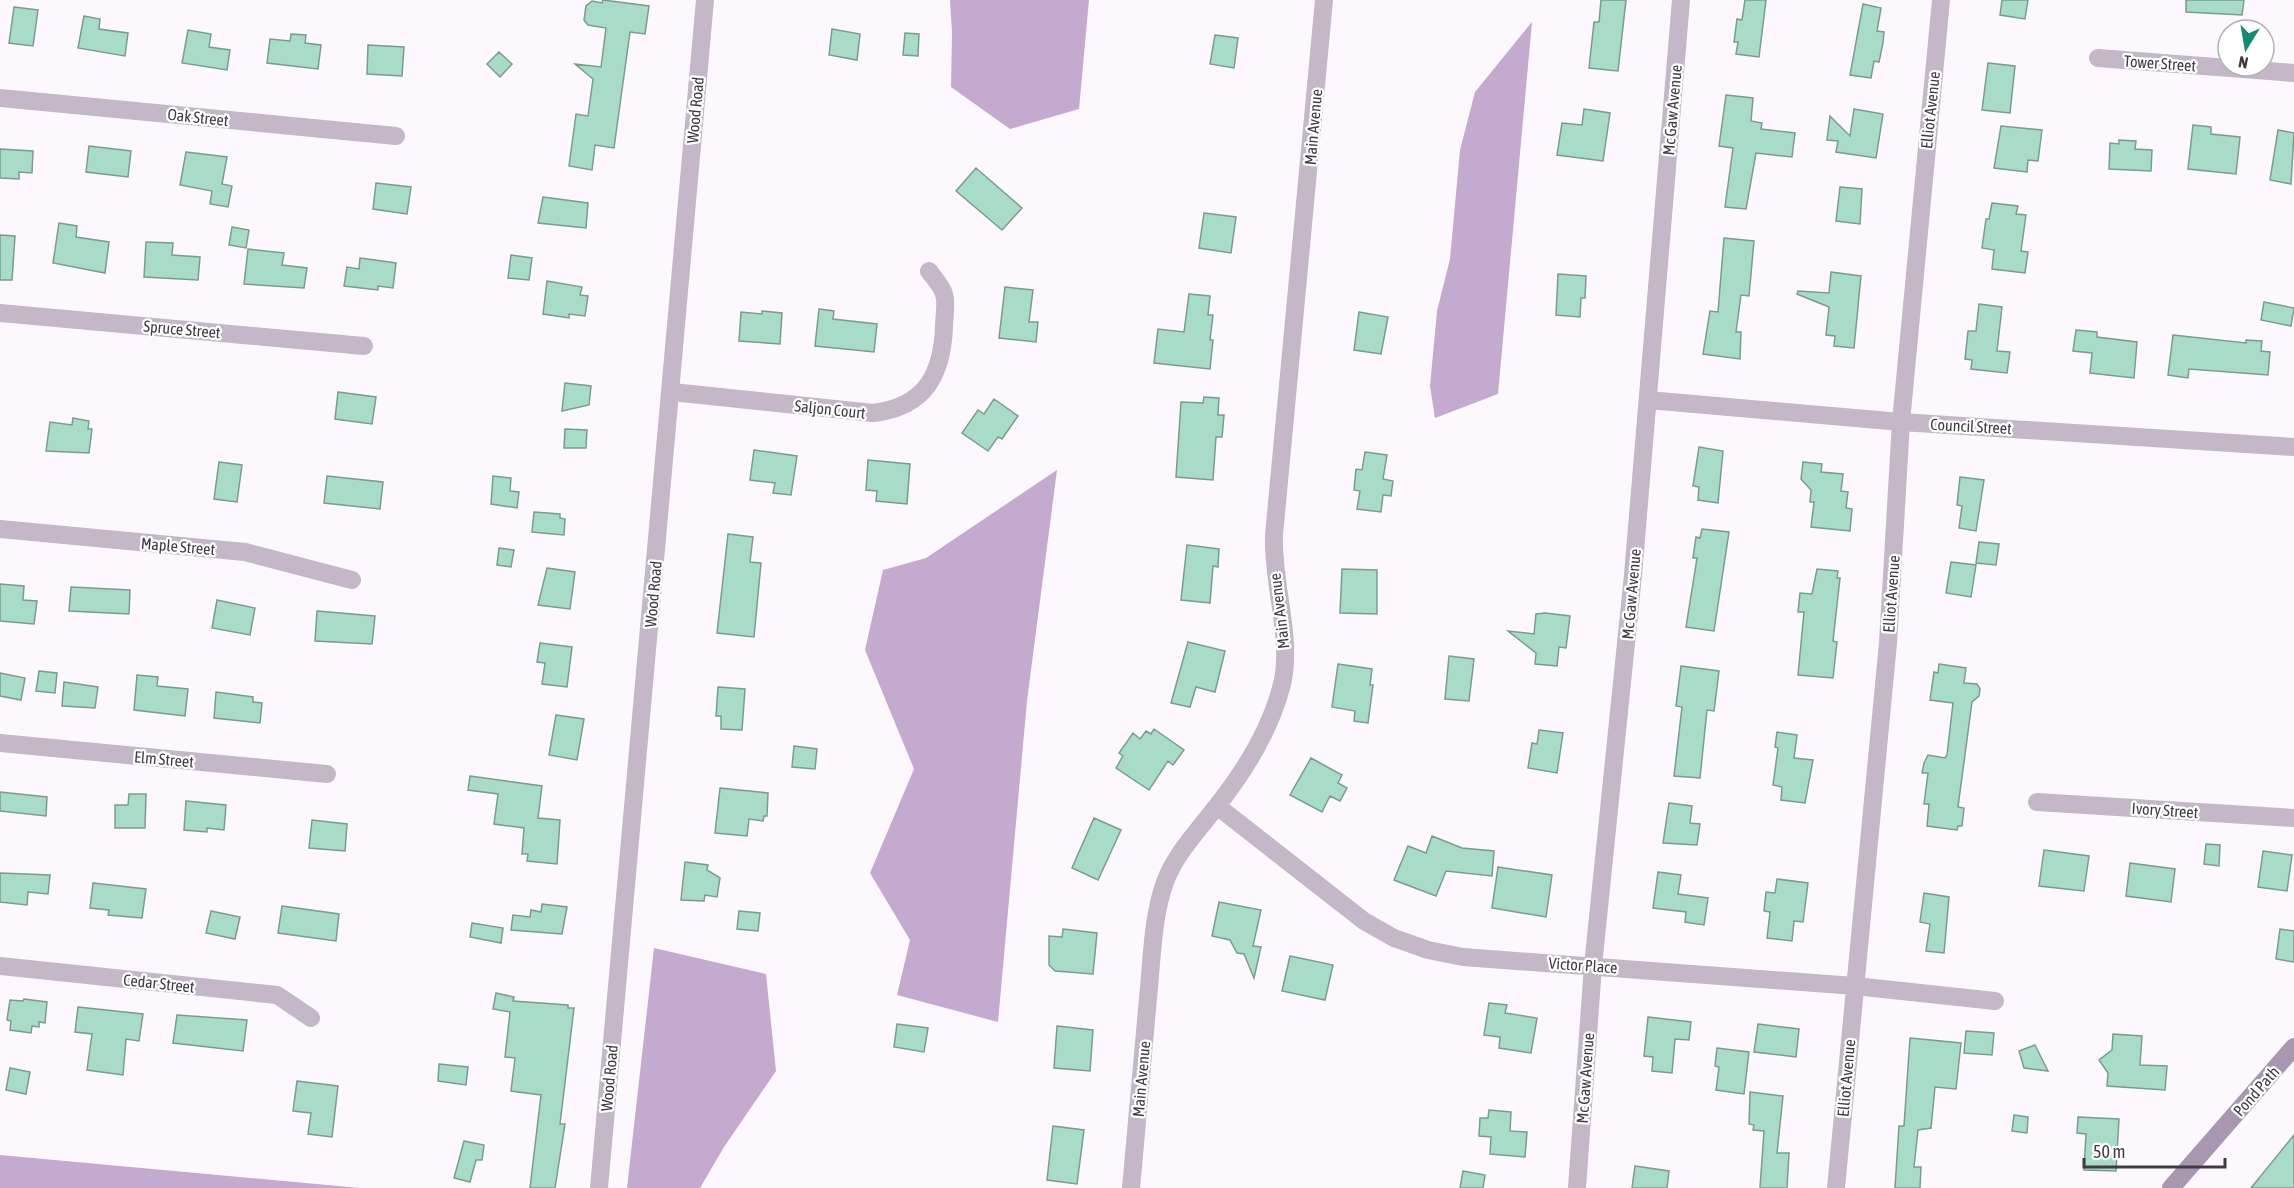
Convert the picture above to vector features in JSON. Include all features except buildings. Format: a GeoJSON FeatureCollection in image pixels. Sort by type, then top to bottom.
{"type":"FeatureCollection","features":[{"type":"Feature","properties":{"kind":"street","name":"Wood Road"},"geometry":{"type":"LineString","coordinates":[[599,1188],[672,392],[705,0]]}},
{"type":"Feature","properties":{"kind":"street","name":"Main Avenue"},"geometry":{"type":"LineString","coordinates":[[1131,1188],[1158,911],[1165,882],[1181,850],[1217,806],[1251,754],[1273,711],[1282,682],[1285,649],[1274,573],[1274,536],[1324,0]]}},
{"type":"Feature","properties":{"kind":"street","name":"Mc Gaw Avenue"},"geometry":{"type":"LineString","coordinates":[[1577,1188],[1593,966],[1648,400],[1681,0]]}},
{"type":"Feature","properties":{"kind":"street","name":"Elliot Avenue"},"geometry":{"type":"LineString","coordinates":[[1836,1188],[1888,643],[1901,422],[1941,0]]}},
{"type":"Feature","properties":{"kind":"street","name":"Tower Street"},"geometry":{"type":"LineString","coordinates":[[2098,58],[2294,73]]}},
{"type":"Feature","properties":{"kind":"street","name":"Oak Street"},"geometry":{"type":"LineString","coordinates":[[0,98],[396,136]]}},
{"type":"Feature","properties":{"kind":"street","name":"Saljon Court"},"geometry":{"type":"LineString","coordinates":[[672,392],[873,413],[888,411],[915,400],[928,388],[943,349],[945,294],[929,271]]}},
{"type":"Feature","properties":{"kind":"street","name":"Spruce Street"},"geometry":{"type":"LineString","coordinates":[[0,313],[364,346]]}},
{"type":"Feature","properties":{"kind":"street","name":"Council Street"},"geometry":{"type":"LineString","coordinates":[[1648,400],[1901,422],[2294,447]]}},
{"type":"Feature","properties":{"kind":"street","name":"Maple Street"},"geometry":{"type":"LineString","coordinates":[[0,529],[245,552],[352,580]]}},
{"type":"Feature","properties":{"kind":"street","name":"Elm Street"},"geometry":{"type":"LineString","coordinates":[[0,743],[327,774]]}},
{"type":"Feature","properties":{"kind":"street","name":"Ivory Street"},"geometry":{"type":"LineString","coordinates":[[2037,802],[2294,818]]}},
{"type":"Feature","properties":{"kind":"street","name":"Victor Place"},"geometry":{"type":"LineString","coordinates":[[1217,806],[1364,921],[1394,938],[1428,950],[1463,957],[1855,986],[1995,1001]]}},
{"type":"Feature","properties":{"kind":"street","name":"Cedar Street"},"geometry":{"type":"LineString","coordinates":[[0,966],[277,995],[311,1018]]}},
{"type":"Feature","properties":{"kind":"street","name":"Pond Path"},"geometry":{"type":"LineString","coordinates":[[2171,1188],[2294,1047]]}},
{"type":"Feature","properties":{"kind":"shaded area"},"geometry":{"type":"Polygon","coordinates":[[[950,0],[1089,0],[1079,109],[1010,129],[951,87],[950,0]]]}},
{"type":"Feature","properties":{"kind":"shaded area"},"geometry":{"type":"Polygon","coordinates":[[[1532,22],[1498,394],[1435,418],[1430,386],[1437,311],[1450,259],[1460,150],[1475,92],[1532,22]]]}},
{"type":"Feature","properties":{"kind":"shaded area"},"geometry":{"type":"Polygon","coordinates":[[[1057,470],[1027,701],[998,1022],[897,995],[910,940],[870,873],[914,769],[865,650],[883,570],[926,558],[1057,470]]]}},
{"type":"Feature","properties":{"kind":"shaded area"},"geometry":{"type":"Polygon","coordinates":[[[654,948],[766,974],[776,1071],[724,1147],[700,1188],[627,1188],[654,948]]]}},
{"type":"Feature","properties":{"kind":"shaded area"},"geometry":{"type":"Polygon","coordinates":[[[0,1155],[360,1188],[0,1188],[0,1155]]]}}]}
